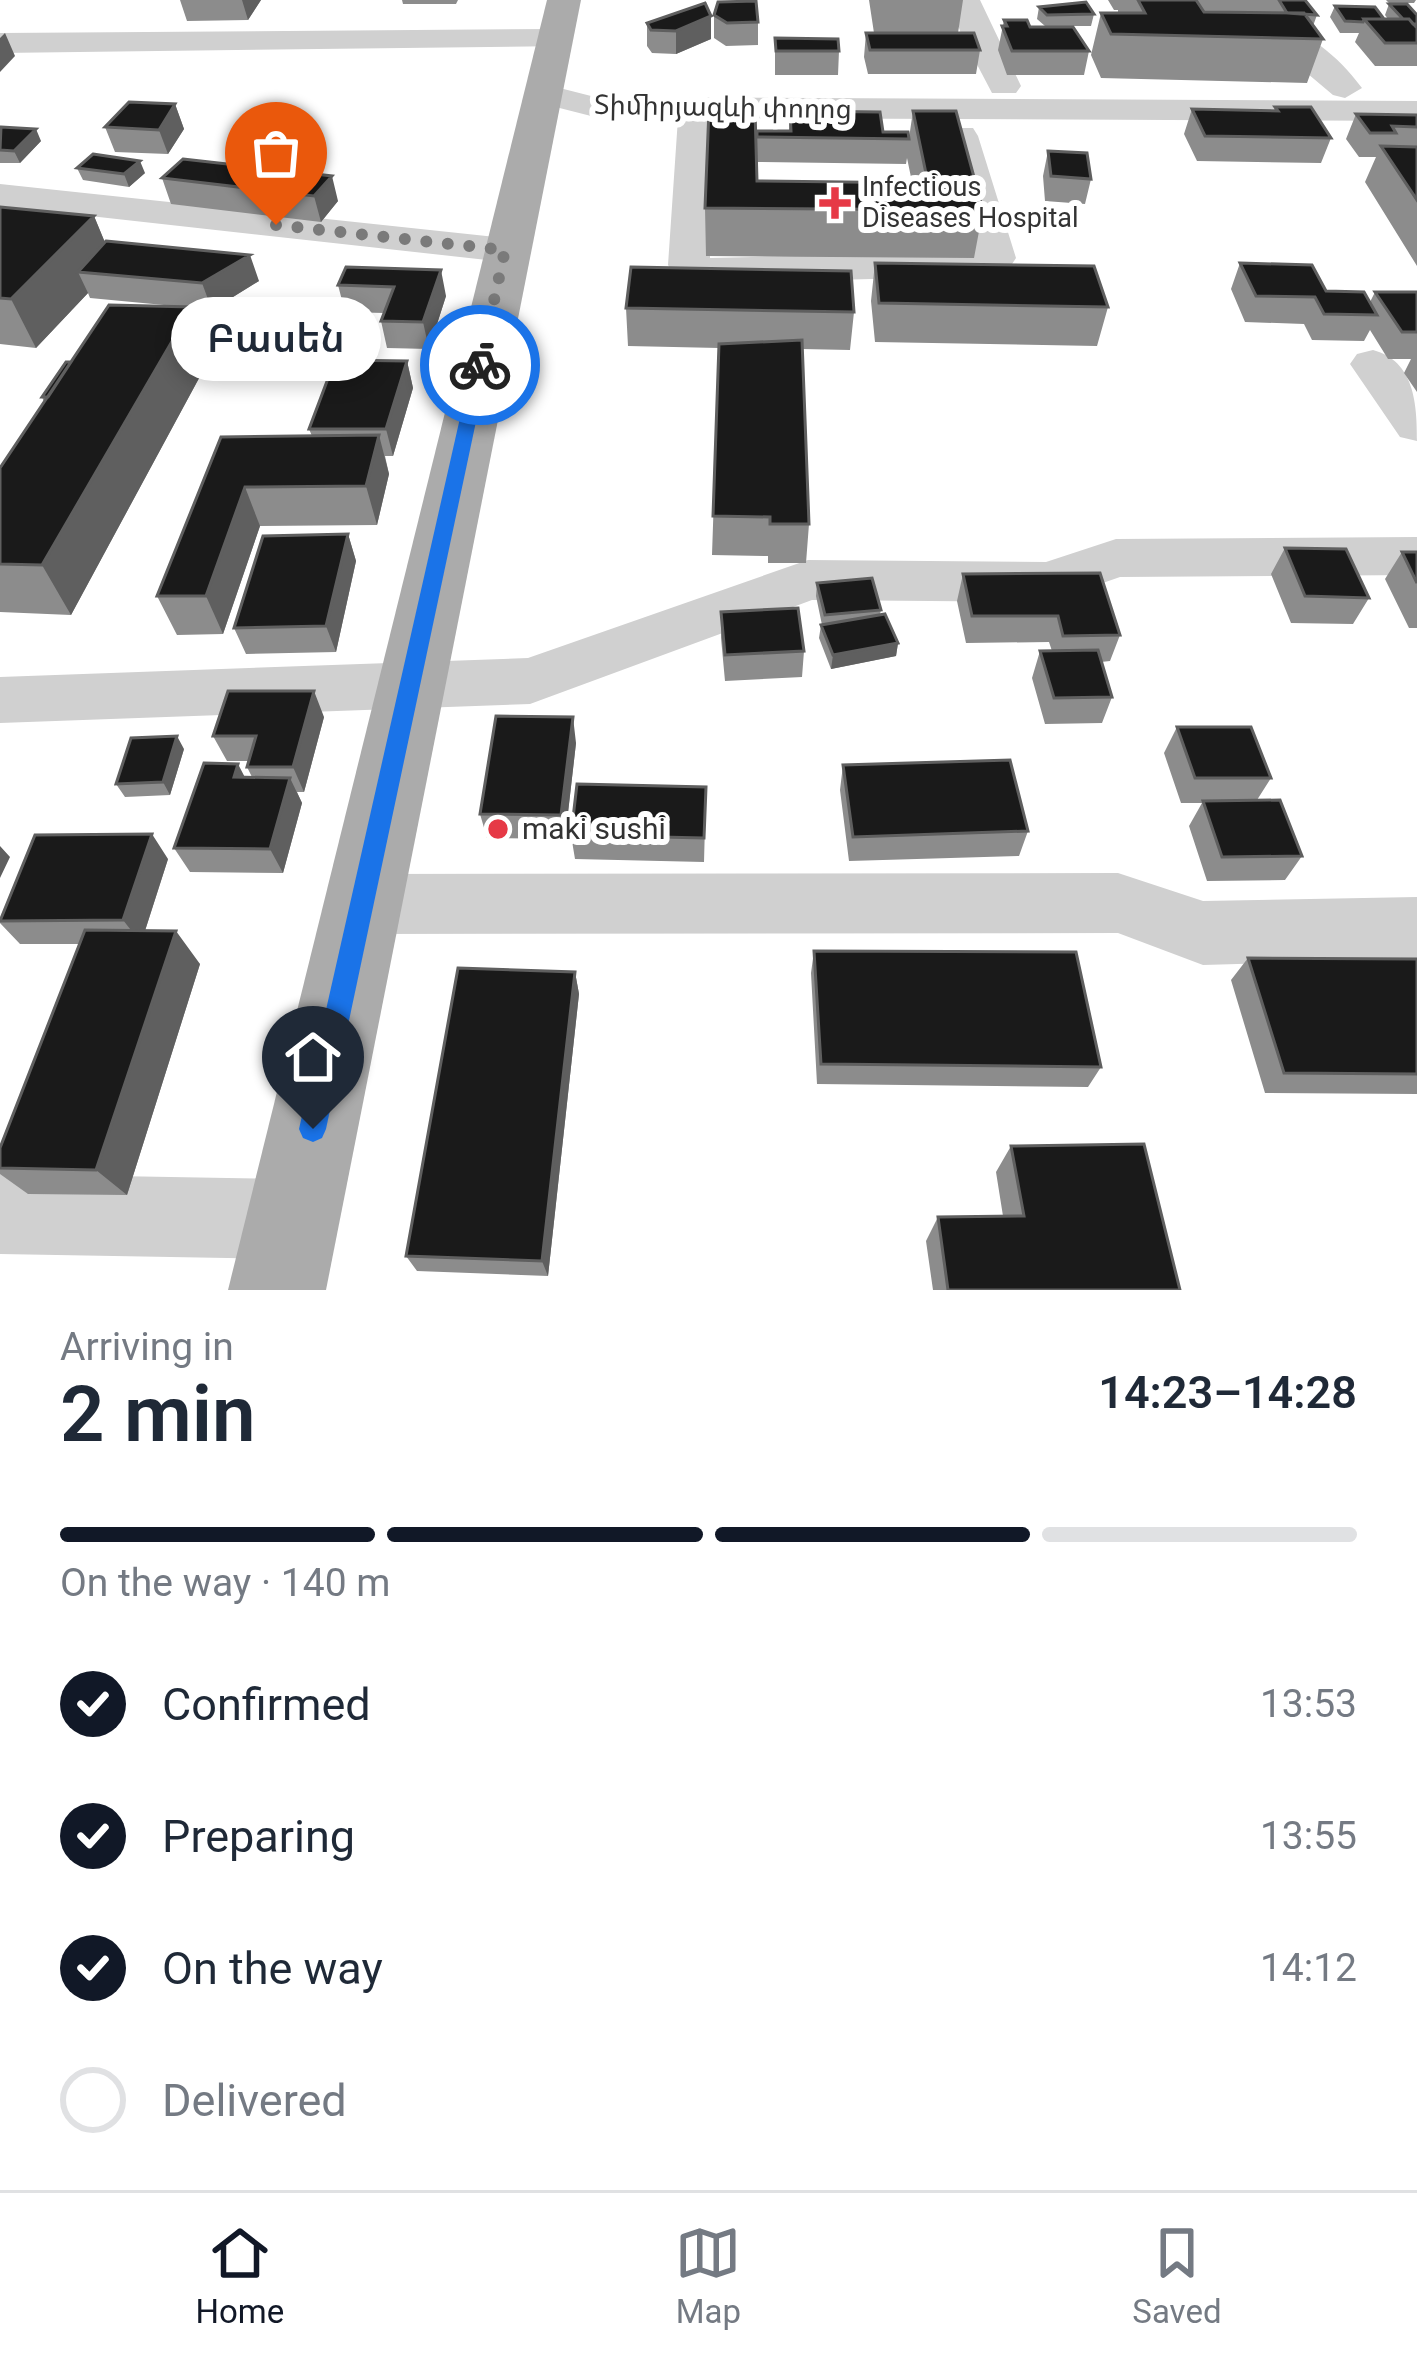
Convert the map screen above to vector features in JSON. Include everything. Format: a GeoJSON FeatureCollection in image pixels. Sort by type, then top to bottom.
{"type":"FeatureCollection","features":[{"type":"Feature","properties":{"kind":"main road"},"geometry":{"type":"LineString","coordinates":[[285,1255],[505,250],[555,44]]}},
{"type":"Feature","properties":{"kind":"street"},"geometry":{"type":"LineString","coordinates":[[965,0],[970,30],[987,47],[1004,86]]}},
{"type":"Feature","properties":{"kind":"street"},"geometry":{"type":"LineString","coordinates":[[1180,0],[1185,6],[1246,14],[1278,27],[1345,88]]}},
{"type":"Feature","properties":{"kind":"street"},"geometry":{"type":"LineString","coordinates":[[0,43],[26,14]]}},
{"type":"Feature","properties":{"kind":"street"},"geometry":{"type":"LineString","coordinates":[[0,43],[555,44]]}},
{"type":"Feature","properties":{"kind":"street","name":"Տիմիրյազևի փողոց"},"geometry":{"type":"LineString","coordinates":[[555,44],[595,107],[696,108],[907,98],[1004,86],[1417,88]]}},
{"type":"Feature","properties":{"kind":"street","name":"Տիմիրյազևի փողոց"},"geometry":{"type":"LineString","coordinates":[[555,44],[605,83],[907,98],[953,110],[1417,111]]}},
{"type":"Feature","properties":{"kind":"street"},"geometry":{"type":"LineString","coordinates":[[696,108],[689,265],[708,271],[991,264],[996,258],[953,110]]}},
{"type":"Feature","properties":{"kind":"street"},"geometry":{"type":"LineString","coordinates":[[0,195],[505,250]]}},
{"type":"Feature","properties":{"kind":"street"},"geometry":{"type":"LineString","coordinates":[[1373,364],[1417,426]]}},
{"type":"Feature","properties":{"kind":"street"},"geometry":{"type":"LineString","coordinates":[[0,700],[530,681],[808,580],[1048,582],[1116,558],[1417,556]]}},
{"type":"Feature","properties":{"kind":"street"},"geometry":{"type":"LineString","coordinates":[[362,904],[1118,903],[1203,933],[1417,928]]}},
{"type":"Feature","properties":{"kind":"street"},"geometry":{"type":"LineString","coordinates":[[0,1214],[285,1255]]}},
{"type":"Feature","properties":{"kind":"building"},"geometry":{"type":"Polygon","coordinates":[[[1138,0],[1196,0],[1204,12],[1304,13],[1323,39],[1111,34],[1101,13],[1145,13],[1138,0]]]}},
{"type":"Feature","properties":{"kind":"building"},"geometry":{"type":"Polygon","coordinates":[[[1279,0],[1305,0],[1317,15],[1287,13],[1279,0]]]}},
{"type":"Feature","properties":{"kind":"building"},"geometry":{"type":"Polygon","coordinates":[[[756,1],[758,22],[727,23],[714,15],[718,2],[756,1]]]}},
{"type":"Feature","properties":{"kind":"building"},"geometry":{"type":"Polygon","coordinates":[[[1086,2],[1094,14],[1047,15],[1039,7],[1086,2]]]}},
{"type":"Feature","properties":{"kind":"building"},"geometry":{"type":"Polygon","coordinates":[[[705,3],[711,16],[676,31],[651,30],[647,23],[705,3]]]}},
{"type":"Feature","properties":{"kind":"building"},"geometry":{"type":"Polygon","coordinates":[[[1389,4],[1407,4],[1417,15],[1417,24],[1403,19],[1389,4]]]}},
{"type":"Feature","properties":{"kind":"building"},"geometry":{"type":"Polygon","coordinates":[[[1335,6],[1375,7],[1384,19],[1345,21],[1335,6]]]}},
{"type":"Feature","properties":{"kind":"building"},"geometry":{"type":"Polygon","coordinates":[[[1364,19],[1409,19],[1417,28],[1417,43],[1385,43],[1364,19]]]}},
{"type":"Feature","properties":{"kind":"building"},"geometry":{"type":"Polygon","coordinates":[[[1004,20],[1027,20],[1030,27],[1073,27],[1089,51],[1012,51],[1004,20]]]}},
{"type":"Feature","properties":{"kind":"building"},"geometry":{"type":"Polygon","coordinates":[[[866,33],[974,33],[980,50],[870,50],[866,33]]]}},
{"type":"Feature","properties":{"kind":"building"},"geometry":{"type":"Polygon","coordinates":[[[775,38],[838,39],[839,51],[776,51],[775,38]]]}},
{"type":"Feature","properties":{"kind":"building"},"geometry":{"type":"Polygon","coordinates":[[[129,102],[175,104],[159,130],[105,127],[129,102]]]}},
{"type":"Feature","properties":{"kind":"building"},"geometry":{"type":"Polygon","coordinates":[[[1275,107],[1311,107],[1331,138],[1205,136],[1192,109],[1278,111],[1275,107]]]}},
{"type":"Feature","properties":{"kind":"building"},"geometry":{"type":"Polygon","coordinates":[[[709,109],[755,110],[757,181],[928,183],[913,111],[956,111],[983,210],[705,208],[709,109]]]}},
{"type":"Feature","properties":{"kind":"building"},"geometry":{"type":"Polygon","coordinates":[[[790,111],[880,112],[883,132],[908,132],[909,139],[757,137],[757,131],[791,131],[790,111]]]}},
{"type":"Feature","properties":{"kind":"building"},"geometry":{"type":"Polygon","coordinates":[[[1356,114],[1417,115],[1417,127],[1392,126],[1396,133],[1370,133],[1356,114]]]}},
{"type":"Feature","properties":{"kind":"building"},"geometry":{"type":"Polygon","coordinates":[[[1,127],[36,129],[14,151],[0,150],[1,127]]]}},
{"type":"Feature","properties":{"kind":"building"},"geometry":{"type":"Polygon","coordinates":[[[1381,146],[1417,147],[1417,200],[1381,146]]]}},
{"type":"Feature","properties":{"kind":"building"},"geometry":{"type":"Polygon","coordinates":[[[1048,151],[1087,153],[1091,179],[1051,176],[1048,151]]]}},
{"type":"Feature","properties":{"kind":"building"},"geometry":{"type":"Polygon","coordinates":[[[93,154],[140,161],[124,174],[77,168],[93,154]]]}},
{"type":"Feature","properties":{"kind":"building"},"geometry":{"type":"Polygon","coordinates":[[[183,159],[332,176],[314,196],[162,178],[183,159]]]}},
{"type":"Feature","properties":{"kind":"building"},"geometry":{"type":"Polygon","coordinates":[[[0,207],[94,216],[11,299],[0,298],[0,207]]]}},
{"type":"Feature","properties":{"kind":"building"},"geometry":{"type":"Polygon","coordinates":[[[106,241],[250,255],[202,283],[78,272],[106,241]]]}},
{"type":"Feature","properties":{"kind":"building"},"geometry":{"type":"Polygon","coordinates":[[[875,263],[1094,266],[1108,307],[879,303],[875,263]]]}},
{"type":"Feature","properties":{"kind":"building"},"geometry":{"type":"Polygon","coordinates":[[[1240,263],[1312,265],[1326,291],[1364,292],[1377,315],[1324,314],[1315,297],[1256,296],[1240,263]]]}},
{"type":"Feature","properties":{"kind":"building"},"geometry":{"type":"Polygon","coordinates":[[[346,267],[441,270],[423,322],[381,321],[394,287],[338,285],[346,267]]]}},
{"type":"Feature","properties":{"kind":"building"},"geometry":{"type":"Polygon","coordinates":[[[631,267],[851,271],[854,312],[626,308],[631,267]]]}},
{"type":"Feature","properties":{"kind":"building"},"geometry":{"type":"Polygon","coordinates":[[[1375,292],[1417,292],[1417,332],[1402,332],[1375,292]]]}},
{"type":"Feature","properties":{"kind":"building"},"geometry":{"type":"Polygon","coordinates":[[[109,305],[192,307],[42,565],[0,564],[0,468],[109,305]]]}},
{"type":"Feature","properties":{"kind":"building"},"geometry":{"type":"Polygon","coordinates":[[[802,340],[809,524],[770,524],[770,517],[713,516],[719,344],[802,340]]]}},
{"type":"Feature","properties":{"kind":"building"},"geometry":{"type":"Polygon","coordinates":[[[335,360],[407,361],[386,429],[309,429],[335,360]]]}},
{"type":"Feature","properties":{"kind":"building"},"geometry":{"type":"Polygon","coordinates":[[[66,362],[71,362],[48,397],[42,397],[66,362]]]}},
{"type":"Feature","properties":{"kind":"building"},"geometry":{"type":"Polygon","coordinates":[[[379,435],[366,486],[245,487],[206,596],[157,596],[221,437],[379,435]]]}},
{"type":"Feature","properties":{"kind":"building"},"geometry":{"type":"Polygon","coordinates":[[[348,534],[326,626],[234,628],[263,536],[348,534]]]}},
{"type":"Feature","properties":{"kind":"building"},"geometry":{"type":"Polygon","coordinates":[[[1285,548],[1346,549],[1369,598],[1305,596],[1285,548]]]}},
{"type":"Feature","properties":{"kind":"building"},"geometry":{"type":"Polygon","coordinates":[[[1402,552],[1417,552],[1417,583],[1402,552]]]}},
{"type":"Feature","properties":{"kind":"building"},"geometry":{"type":"Polygon","coordinates":[[[1100,573],[1120,635],[1063,636],[1058,616],[972,616],[963,574],[1100,573]]]}},
{"type":"Feature","properties":{"kind":"building"},"geometry":{"type":"Polygon","coordinates":[[[872,578],[881,610],[825,615],[817,583],[872,578]]]}},
{"type":"Feature","properties":{"kind":"building"},"geometry":{"type":"Polygon","coordinates":[[[798,608],[804,651],[725,655],[721,612],[798,608]]]}},
{"type":"Feature","properties":{"kind":"building"},"geometry":{"type":"Polygon","coordinates":[[[885,614],[898,643],[833,655],[821,625],[885,614]]]}},
{"type":"Feature","properties":{"kind":"building"},"geometry":{"type":"Polygon","coordinates":[[[1098,650],[1112,697],[1054,698],[1040,651],[1098,650]]]}},
{"type":"Feature","properties":{"kind":"building"},"geometry":{"type":"Polygon","coordinates":[[[228,691],[314,691],[293,767],[247,767],[256,736],[213,736],[228,691]]]}},
{"type":"Feature","properties":{"kind":"building"},"geometry":{"type":"Polygon","coordinates":[[[496,716],[573,717],[561,815],[480,814],[496,716]]]}},
{"type":"Feature","properties":{"kind":"building"},"geometry":{"type":"Polygon","coordinates":[[[1177,727],[1251,727],[1271,778],[1195,778],[1177,727]]]}},
{"type":"Feature","properties":{"kind":"building"},"geometry":{"type":"Polygon","coordinates":[[[177,736],[163,782],[116,784],[131,738],[177,736]]]}},
{"type":"Feature","properties":{"kind":"building"},"geometry":{"type":"Polygon","coordinates":[[[1010,760],[1028,831],[853,837],[843,765],[1010,760]]]}},
{"type":"Feature","properties":{"kind":"building"},"geometry":{"type":"Polygon","coordinates":[[[204,763],[238,764],[234,777],[290,778],[270,849],[174,848],[204,763]]]}},
{"type":"Feature","properties":{"kind":"building"},"geometry":{"type":"Polygon","coordinates":[[[577,784],[706,787],[704,838],[571,835],[577,784]]]}},
{"type":"Feature","properties":{"kind":"building"},"geometry":{"type":"Polygon","coordinates":[[[1280,800],[1302,856],[1222,857],[1203,801],[1280,800]]]}},
{"type":"Feature","properties":{"kind":"building"},"geometry":{"type":"Polygon","coordinates":[[[152,834],[123,920],[0,921],[35,835],[152,834]]]}},
{"type":"Feature","properties":{"kind":"building"},"geometry":{"type":"Polygon","coordinates":[[[85,930],[176,931],[96,1170],[0,1168],[0,1148],[85,930]]]}},
{"type":"Feature","properties":{"kind":"building"},"geometry":{"type":"Polygon","coordinates":[[[814,951],[1076,952],[1101,1067],[821,1064],[814,951]]]}},
{"type":"Feature","properties":{"kind":"building"},"geometry":{"type":"Polygon","coordinates":[[[1248,958],[1417,959],[1417,1074],[1284,1073],[1248,958]]]}},
{"type":"Feature","properties":{"kind":"building"},"geometry":{"type":"Polygon","coordinates":[[[458,968],[575,972],[542,1261],[406,1256],[458,968]]]}},
{"type":"Feature","properties":{"kind":"building"},"geometry":{"type":"Polygon","coordinates":[[[1144,1144],[1180,1290],[948,1290],[938,1217],[1024,1216],[1011,1146],[1144,1144]]]}},
{"type":"Feature","properties":{"kind":"way so far"},"geometry":{"type":"LineString","coordinates":[[276,225],[505,250],[480,365]]}},
{"type":"Feature","properties":{"kind":"place","name":"Infectious Diseases Hospital"},"geometry":{"type":"Point","coordinates":[835,203]}},
{"type":"Feature","properties":{"kind":"place","name":"Բասեն"},"geometry":{"type":"Point","coordinates":[276,225]}},
{"type":"Feature","properties":{"kind":"place","name":"maki sushi"},"geometry":{"type":"Point","coordinates":[498,829]}},
{"type":"Feature","properties":{"kind":"route"},"geometry":{"type":"LineString","coordinates":[[313,1129],[480,365]]}}]}
